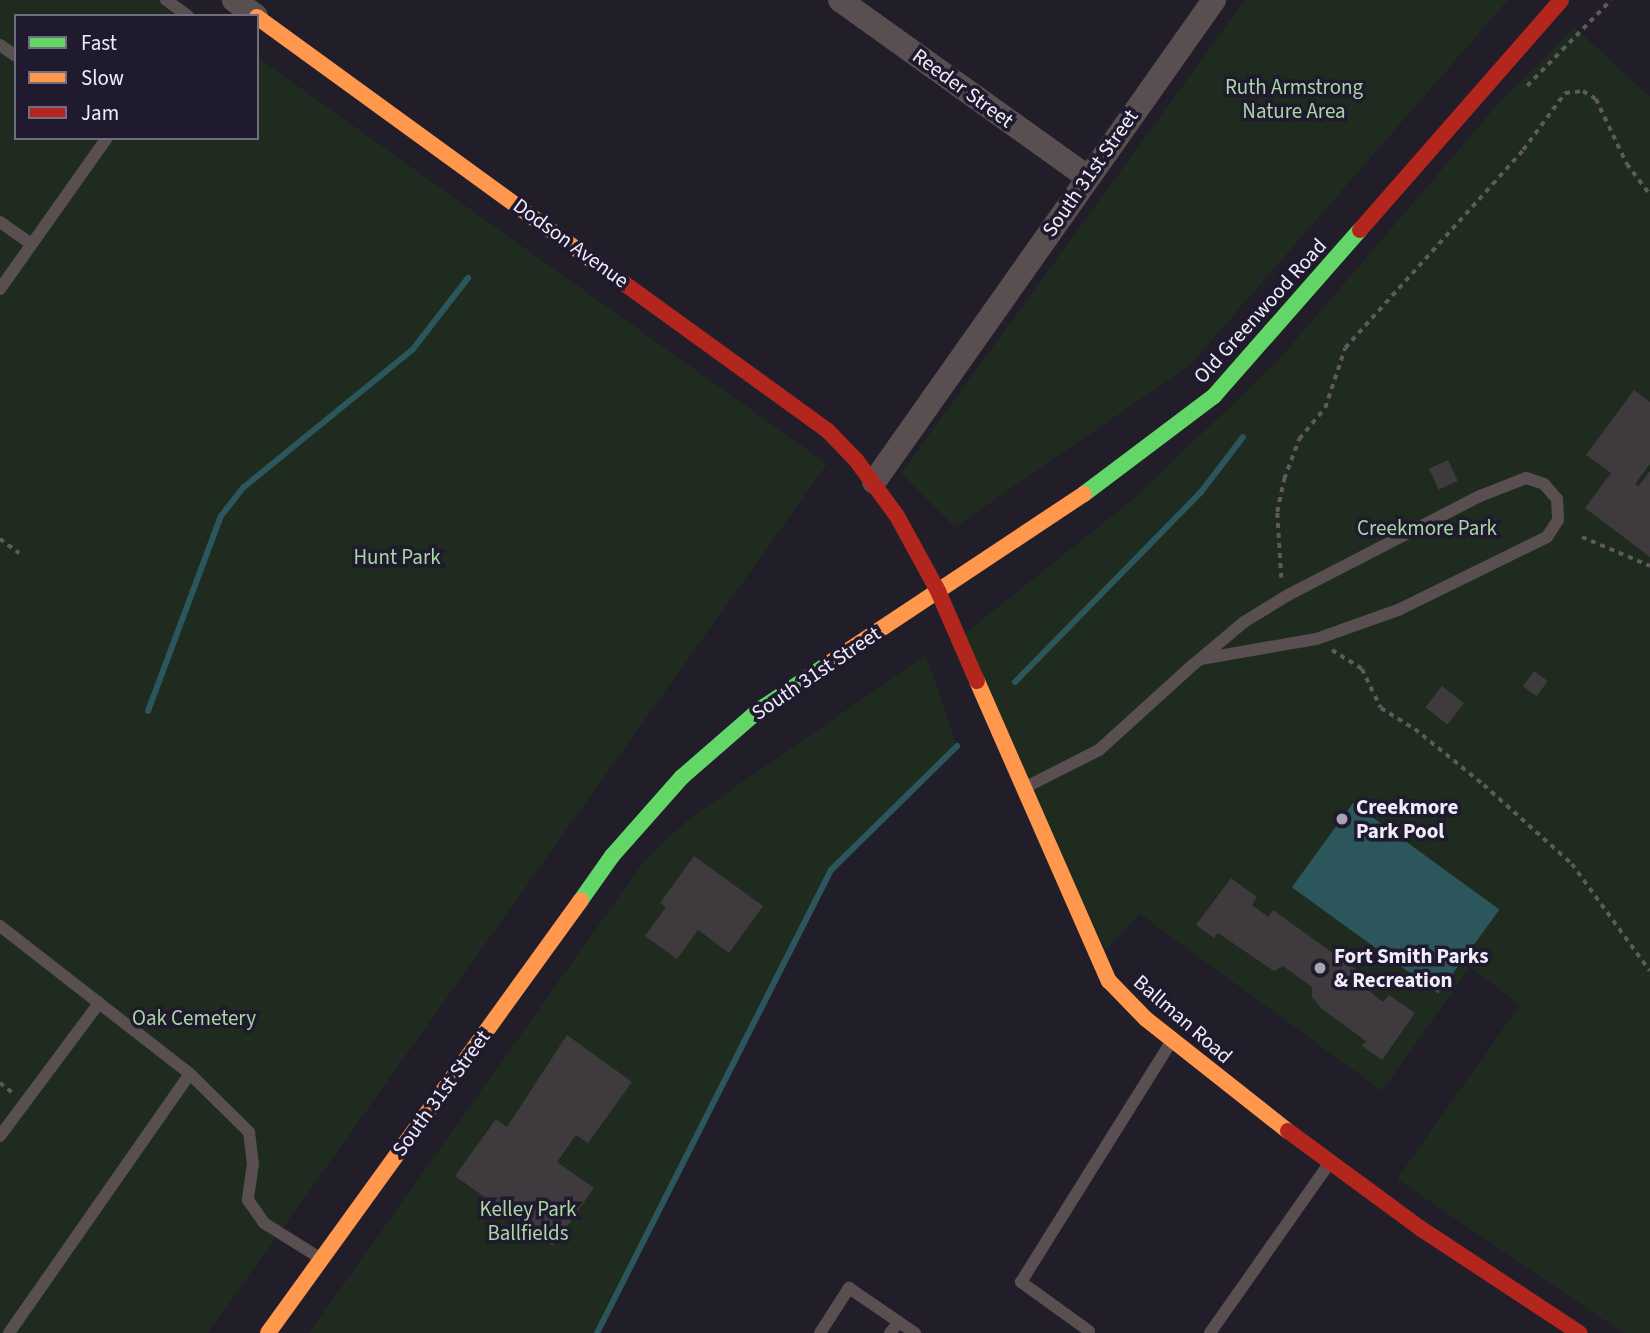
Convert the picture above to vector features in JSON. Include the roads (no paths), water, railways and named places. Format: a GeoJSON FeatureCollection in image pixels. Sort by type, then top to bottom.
{"type":"FeatureCollection","features":[{"type":"Feature","properties":{"kind":"street","name":"Dodson Avenue"},"geometry":{"type":"LineString","coordinates":[[234,0],[253,14]]}},
{"type":"Feature","properties":{"kind":"street","name":"Reeder Street"},"geometry":{"type":"LineString","coordinates":[[839,0],[1087,177]]}},
{"type":"Feature","properties":{"kind":"street","name":"South 31st Street"},"geometry":{"type":"LineString","coordinates":[[873,482],[1214,0]]}},
{"type":"Feature","properties":{"kind":"street","name":"Old Greenwood Road"},"geometry":{"type":"LineString","coordinates":[[937,591],[1128,465],[1214,396],[1561,0]]}},
{"type":"Feature","properties":{"kind":"street","name":"Dodson Avenue"},"geometry":{"type":"LineString","coordinates":[[259,18],[804,412],[873,482]]}},
{"type":"Feature","properties":{"kind":"street"},"geometry":{"type":"LineString","coordinates":[[873,482],[937,591]]}},
{"type":"Feature","properties":{"kind":"street","name":"South 31st Street"},"geometry":{"type":"LineString","coordinates":[[268,1333],[645,816],[741,724],[937,591]]}},
{"type":"Feature","properties":{"kind":"street","name":"Ballman Road"},"geometry":{"type":"LineString","coordinates":[[937,591],[1109,981],[1172,1041],[1331,1162],[1420,1228],[1579,1333]]}},
{"type":"Feature","properties":{"kind":"lane"},"geometry":{"type":"LineString","coordinates":[[166,0],[185,14]]}},
{"type":"Feature","properties":{"kind":"lane"},"geometry":{"type":"LineString","coordinates":[[0,289],[106,140]]}},
{"type":"Feature","properties":{"kind":"lane"},"geometry":{"type":"LineString","coordinates":[[0,222],[31,244]]}},
{"type":"Feature","properties":{"kind":"lane"},"geometry":{"type":"LineString","coordinates":[[1023,789],[1099,750],[1201,659],[1244,622],[1288,594],[1480,496],[1526,478],[1544,484],[1557,499],[1558,520],[1547,537],[1398,610],[1316,639],[1201,659]]}},
{"type":"Feature","properties":{"kind":"lane"},"geometry":{"type":"LineString","coordinates":[[0,926],[190,1074],[249,1132],[253,1163],[248,1200],[264,1223],[321,1259]]}},
{"type":"Feature","properties":{"kind":"lane"},"geometry":{"type":"LineString","coordinates":[[0,1136],[99,1003]]}},
{"type":"Feature","properties":{"kind":"lane"},"geometry":{"type":"LineString","coordinates":[[1089,1331],[1021,1282],[1172,1041]]}},
{"type":"Feature","properties":{"kind":"lane"},"geometry":{"type":"LineString","coordinates":[[9,1333],[190,1074]]}},
{"type":"Feature","properties":{"kind":"lane"},"geometry":{"type":"LineString","coordinates":[[1210,1333],[1331,1162]]}},
{"type":"Feature","properties":{"kind":"lane"},"geometry":{"type":"LineString","coordinates":[[820,1333],[849,1288],[915,1333]]}},
{"type":"Feature","properties":{"kind":"lane"},"geometry":{"type":"LineString","coordinates":[[890,1333],[899,1322]]}},
{"type":"Feature","properties":{"kind":"waterway"},"geometry":{"type":"LineString","coordinates":[[148,711],[221,516],[244,487],[413,349],[468,278]]}},
{"type":"Feature","properties":{"kind":"waterway"},"geometry":{"type":"LineString","coordinates":[[1015,682],[1201,492],[1243,437]]}},
{"type":"Feature","properties":{"kind":"waterway"},"geometry":{"type":"LineString","coordinates":[[597,1333],[831,870],[957,746]]}},
{"type":"Feature","properties":{"kind":"place","name":"Creekmore Park Pool"},"geometry":{"type":"Point","coordinates":[1342,819]}},
{"type":"Feature","properties":{"kind":"place","name":"Fort Smith Parks & Recreation"},"geometry":{"type":"Point","coordinates":[1320,968]}},
{"type":"Feature","properties":{"kind":"park label","name":"Ruth Armstrong Nature Area"},"geometry":{"type":"Point","coordinates":[1294,99]}},
{"type":"Feature","properties":{"kind":"park label","name":"Creekmore Park"},"geometry":{"type":"Point","coordinates":[1427,528]}},
{"type":"Feature","properties":{"kind":"park label","name":"Hunt Park"},"geometry":{"type":"Point","coordinates":[397,557]}},
{"type":"Feature","properties":{"kind":"park label","name":"Oak Cemetery"},"geometry":{"type":"Point","coordinates":[194,1018]}},
{"type":"Feature","properties":{"kind":"park label","name":"Kelley Park Ballfields"},"geometry":{"type":"Point","coordinates":[528,1221]}}]}
